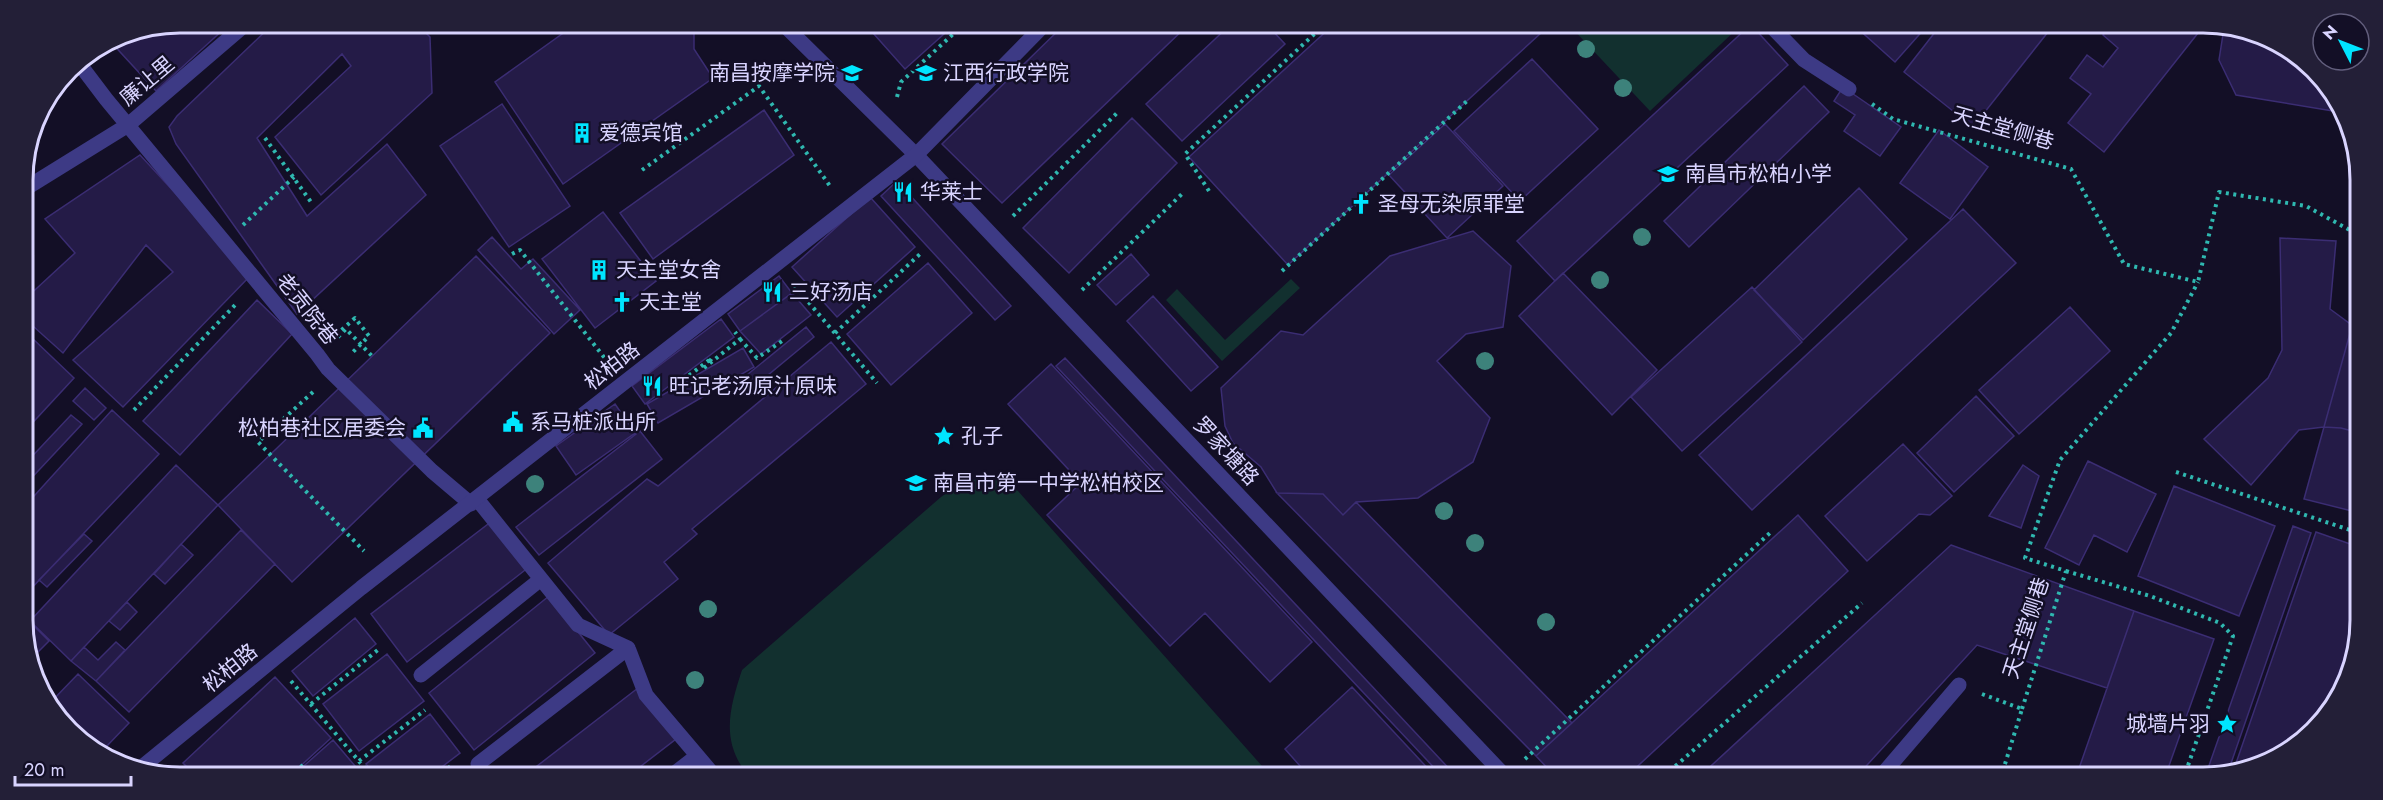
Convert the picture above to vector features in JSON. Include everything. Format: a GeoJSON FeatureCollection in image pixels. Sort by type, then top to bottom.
{"type":"FeatureCollection","features":[{"type":"Feature","properties":{"kind":"street","name":"廉让里"},"geometry":{"type":"LineString","coordinates":[[128,124],[235,33]]}},
{"type":"Feature","properties":{"kind":"street","name":"罗家塘路"},"geometry":{"type":"LineString","coordinates":[[792,33],[916,155],[1495,767]]}},
{"type":"Feature","properties":{"kind":"street","name":"松柏路"},"geometry":{"type":"LineString","coordinates":[[147,763],[383,571],[916,155],[1036,33]]}},
{"type":"Feature","properties":{"kind":"street"},"geometry":{"type":"LineString","coordinates":[[1778,33],[1804,60],[1849,89]]}},
{"type":"Feature","properties":{"kind":"street","name":"老贡院巷"},"geometry":{"type":"LineString","coordinates":[[83,69],[328,369],[432,471],[474,501],[578,626],[628,648]]}},
{"type":"Feature","properties":{"kind":"street"},"geometry":{"type":"LineString","coordinates":[[33,179],[128,124]]}},
{"type":"Feature","properties":{"kind":"street"},"geometry":{"type":"LineString","coordinates":[[420,675],[541,579]]}},
{"type":"Feature","properties":{"kind":"street"},"geometry":{"type":"LineString","coordinates":[[478,764],[628,648],[646,695],[707,767]]}},
{"type":"Feature","properties":{"kind":"street"},"geometry":{"type":"LineString","coordinates":[[1889,767],[1959,685]]}},
{"type":"Feature","properties":{"kind":"street"},"geometry":{"type":"LineString","coordinates":[[683,767],[697,756]]}},
{"type":"Feature","properties":{"kind":"path"},"geometry":{"type":"LineString","coordinates":[[895,104],[901,82],[954,33]]}},
{"type":"Feature","properties":{"kind":"path"},"geometry":{"type":"LineString","coordinates":[[1209,192],[1185,154],[1315,33]]}},
{"type":"Feature","properties":{"kind":"path"},"geometry":{"type":"LineString","coordinates":[[642,170],[759,86],[847,208]]}},
{"type":"Feature","properties":{"kind":"path","name":"天主堂侧巷"},"geometry":{"type":"LineString","coordinates":[[1849,89],[1893,119],[2071,169],[2124,264],[2198,282]]}},
{"type":"Feature","properties":{"kind":"path"},"geometry":{"type":"LineString","coordinates":[[1282,271],[1467,102]]}},
{"type":"Feature","properties":{"kind":"path"},"geometry":{"type":"LineString","coordinates":[[993,236],[1118,112]]}},
{"type":"Feature","properties":{"kind":"path"},"geometry":{"type":"LineString","coordinates":[[265,138],[311,202]]}},
{"type":"Feature","properties":{"kind":"path"},"geometry":{"type":"LineString","coordinates":[[225,242],[294,177]]}},
{"type":"Feature","properties":{"kind":"path"},"geometry":{"type":"LineString","coordinates":[[1063,310],[1184,192]]}},
{"type":"Feature","properties":{"kind":"path","name":"天主堂侧巷"},"geometry":{"type":"LineString","coordinates":[[2004,767],[2066,570],[2025,558],[2060,460],[2170,333],[2198,282],[2219,192],[2306,206],[2350,230]]}},
{"type":"Feature","properties":{"kind":"path"},"geometry":{"type":"LineString","coordinates":[[512,254],[520,250],[624,383]]}},
{"type":"Feature","properties":{"kind":"path"},"geometry":{"type":"LineString","coordinates":[[835,333],[920,254]]}},
{"type":"Feature","properties":{"kind":"path"},"geometry":{"type":"LineString","coordinates":[[776,264],[877,383]]}},
{"type":"Feature","properties":{"kind":"path"},"geometry":{"type":"LineString","coordinates":[[134,410],[258,282]]}},
{"type":"Feature","properties":{"kind":"path"},"geometry":{"type":"LineString","coordinates":[[317,354],[355,318],[369,336],[348,356]]}},
{"type":"Feature","properties":{"kind":"path"},"geometry":{"type":"LineString","coordinates":[[334,341],[346,329],[372,356]]}},
{"type":"Feature","properties":{"kind":"path"},"geometry":{"type":"LineString","coordinates":[[740,339],[757,358],[785,339]]}},
{"type":"Feature","properties":{"kind":"path"},"geometry":{"type":"LineString","coordinates":[[722,354],[723,360]]}},
{"type":"Feature","properties":{"kind":"path"},"geometry":{"type":"LineString","coordinates":[[683,380],[712,358],[704,368]]}},
{"type":"Feature","properties":{"kind":"path"},"geometry":{"type":"LineString","coordinates":[[315,390],[258,442],[383,571]]}},
{"type":"Feature","properties":{"kind":"path"},"geometry":{"type":"LineString","coordinates":[[2176,472],[2350,530]]}},
{"type":"Feature","properties":{"kind":"path"},"geometry":{"type":"LineString","coordinates":[[1524,760],[1772,531]]}},
{"type":"Feature","properties":{"kind":"path"},"geometry":{"type":"LineString","coordinates":[[2066,570],[2170,603],[2220,623],[2233,636],[2187,767]]}},
{"type":"Feature","properties":{"kind":"path"},"geometry":{"type":"LineString","coordinates":[[1674,767],[1862,603]]}},
{"type":"Feature","properties":{"kind":"path"},"geometry":{"type":"LineString","coordinates":[[311,704],[379,649]]}},
{"type":"Feature","properties":{"kind":"path"},"geometry":{"type":"LineString","coordinates":[[288,677],[364,767]]}},
{"type":"Feature","properties":{"kind":"path"},"geometry":{"type":"LineString","coordinates":[[1959,685],[2022,709]]}},
{"type":"Feature","properties":{"kind":"path"},"geometry":{"type":"LineString","coordinates":[[359,761],[424,710]]}},
{"type":"Feature","properties":{"kind":"green space"},"geometry":{"type":"Polygon","coordinates":[[[1577,33],[1733,33],[1650,111],[1577,33]]]}},
{"type":"Feature","properties":{"kind":"green space"},"geometry":{"type":"Polygon","coordinates":[[[1291,279],[1300,288],[1222,361],[1166,300],[1177,289],[1225,340],[1291,279]]]}},
{"type":"Feature","properties":{"kind":"green space"},"geometry":{"type":"Polygon","coordinates":[[[977,479],[997,480],[1018,491],[1263,767],[743,767],[733,749],[730,736],[731,710],[742,670],[941,497],[959,484],[977,479]]]}},
{"type":"Feature","properties":{"kind":"building"},"geometry":{"type":"Polygon","coordinates":[[[170,33],[220,33],[156,91],[116,48],[151,36],[170,33]]]}},
{"type":"Feature","properties":{"kind":"building"},"geometry":{"type":"Polygon","coordinates":[[[264,33],[426,33],[430,37],[432,93],[321,195],[275,137],[351,66],[342,54],[257,138],[307,216],[387,144],[426,195],[297,314],[176,144],[169,127],[177,116],[264,33]]]}},
{"type":"Feature","properties":{"kind":"building","name":"爱德宾馆"},"geometry":{"type":"Polygon","coordinates":[[[563,33],[694,33],[694,49],[713,78],[563,184],[495,82],[563,33]]]}},
{"type":"Feature","properties":{"kind":"building"},"geometry":{"type":"Polygon","coordinates":[[[873,33],[945,33],[905,69],[873,33]]]}},
{"type":"Feature","properties":{"kind":"building"},"geometry":{"type":"Polygon","coordinates":[[[1056,33],[1180,33],[1002,203],[942,144],[1056,33]]]}},
{"type":"Feature","properties":{"kind":"building"},"geometry":{"type":"Polygon","coordinates":[[[1221,33],[1275,33],[1285,44],[1182,141],[1146,104],[1221,33]]]}},
{"type":"Feature","properties":{"kind":"building"},"geometry":{"type":"Polygon","coordinates":[[[1324,33],[1541,33],[1288,265],[1189,157],[1324,33]]]}},
{"type":"Feature","properties":{"kind":"building"},"geometry":{"type":"Polygon","coordinates":[[[1742,33],[1759,33],[1788,65],[1555,281],[1517,241],[1742,33]]]}},
{"type":"Feature","properties":{"kind":"building"},"geometry":{"type":"Polygon","coordinates":[[[1863,33],[1921,33],[1895,62],[1863,33]]]}},
{"type":"Feature","properties":{"kind":"building"},"geometry":{"type":"Polygon","coordinates":[[[1934,33],[2047,33],[1973,127],[1904,72],[1934,33]]]}},
{"type":"Feature","properties":{"kind":"building"},"geometry":{"type":"Polygon","coordinates":[[[2105,33],[2198,33],[2104,152],[2068,123],[2091,94],[2070,78],[2087,55],[2103,67],[2118,48],[2103,35],[2105,33]]]}},
{"type":"Feature","properties":{"kind":"building"},"geometry":{"type":"Polygon","coordinates":[[[2223,34],[2259,44],[2293,63],[2320,90],[2333,111],[2236,95],[2219,60],[2223,34]]]}},
{"type":"Feature","properties":{"kind":"building"},"geometry":{"type":"Polygon","coordinates":[[[1532,59],[1598,129],[1520,201],[1454,131],[1532,59]]]}},
{"type":"Feature","properties":{"kind":"building"},"geometry":{"type":"Polygon","coordinates":[[[1804,86],[1829,112],[1689,247],[1664,221],[1804,86]]]}},
{"type":"Feature","properties":{"kind":"building"},"geometry":{"type":"Polygon","coordinates":[[[1843,87],[1901,127],[1880,156],[1844,131],[1855,115],[1834,101],[1843,87]]]}},
{"type":"Feature","properties":{"kind":"building"},"geometry":{"type":"Polygon","coordinates":[[[502,104],[570,206],[509,247],[440,146],[502,104]]]}},
{"type":"Feature","properties":{"kind":"building"},"geometry":{"type":"Polygon","coordinates":[[[764,110],[794,155],[653,259],[620,213],[764,110]]]}},
{"type":"Feature","properties":{"kind":"building"},"geometry":{"type":"Polygon","coordinates":[[[1132,118],[1177,163],[1069,273],[1023,228],[1132,118]]]}},
{"type":"Feature","properties":{"kind":"building"},"geometry":{"type":"Polygon","coordinates":[[[1445,124],[1503,186],[1447,238],[1389,175],[1445,124]]]}},
{"type":"Feature","properties":{"kind":"building"},"geometry":{"type":"Polygon","coordinates":[[[1939,130],[1988,167],[1950,219],[1900,183],[1939,130]]]}},
{"type":"Feature","properties":{"kind":"building"},"geometry":{"type":"Polygon","coordinates":[[[140,155],[251,275],[123,407],[73,360],[173,272],[146,245],[63,353],[33,326],[33,292],[75,253],[45,219],[140,155]]]}},
{"type":"Feature","properties":{"kind":"building"},"geometry":{"type":"Polygon","coordinates":[[[897,181],[1011,306],[995,320],[881,196],[897,181]]]}},
{"type":"Feature","properties":{"kind":"building"},"geometry":{"type":"Polygon","coordinates":[[[1859,188],[1907,239],[1803,340],[1754,290],[1859,188]]]}},
{"type":"Feature","properties":{"kind":"building"},"geometry":{"type":"Polygon","coordinates":[[[870,197],[915,247],[837,317],[792,267],[870,197]]]}},
{"type":"Feature","properties":{"kind":"building"},"geometry":{"type":"Polygon","coordinates":[[[1963,209],[2016,263],[1752,510],[1699,455],[1963,209]]]}},
{"type":"Feature","properties":{"kind":"building","name":"天主堂女舍"},"geometry":{"type":"Polygon","coordinates":[[[603,212],[656,281],[595,328],[542,259],[603,212]]]}},
{"type":"Feature","properties":{"kind":"building"},"geometry":{"type":"Polygon","coordinates":[[[1473,231],[1511,266],[1503,327],[1466,334],[1437,361],[1490,418],[1473,462],[1418,498],[1356,502],[1343,515],[1323,494],[1277,493],[1261,467],[1233,443],[1225,426],[1221,388],[1281,331],[1303,335],[1390,256],[1473,231]]]}},
{"type":"Feature","properties":{"kind":"building"},"geometry":{"type":"Polygon","coordinates":[[[492,237],[521,269],[533,259],[580,310],[554,334],[478,250],[492,237]]]}},
{"type":"Feature","properties":{"kind":"building"},"geometry":{"type":"Polygon","coordinates":[[[2280,238],[2336,241],[2330,309],[2350,324],[2350,430],[2324,427],[2299,430],[2251,485],[2204,439],[2268,378],[2282,350],[2280,238]]]}},
{"type":"Feature","properties":{"kind":"building"},"geometry":{"type":"Polygon","coordinates":[[[1131,254],[1149,275],[1116,305],[1097,285],[1131,254]]]}},
{"type":"Feature","properties":{"kind":"building"},"geometry":{"type":"Polygon","coordinates":[[[476,256],[550,333],[292,582],[218,505],[476,256]]]}},
{"type":"Feature","properties":{"kind":"building"},"geometry":{"type":"Polygon","coordinates":[[[928,263],[972,313],[891,385],[847,334],[928,263]]]}},
{"type":"Feature","properties":{"kind":"building"},"geometry":{"type":"Polygon","coordinates":[[[1563,273],[1657,370],[1612,415],[1519,316],[1563,273]]]}},
{"type":"Feature","properties":{"kind":"building"},"geometry":{"type":"Polygon","coordinates":[[[779,276],[792,293],[740,331],[728,314],[779,276]]]}},
{"type":"Feature","properties":{"kind":"building"},"geometry":{"type":"Polygon","coordinates":[[[1752,287],[1802,342],[1682,451],[1631,397],[1752,287]]]}},
{"type":"Feature","properties":{"kind":"building"},"geometry":{"type":"Polygon","coordinates":[[[792,293],[811,315],[761,354],[740,331],[792,293]]]}},
{"type":"Feature","properties":{"kind":"building"},"geometry":{"type":"Polygon","coordinates":[[[1153,296],[1218,367],[1191,391],[1127,321],[1153,296]]]}},
{"type":"Feature","properties":{"kind":"building"},"geometry":{"type":"Polygon","coordinates":[[[257,300],[292,334],[180,455],[143,421],[257,300]]]}},
{"type":"Feature","properties":{"kind":"building"},"geometry":{"type":"Polygon","coordinates":[[[2070,307],[2110,351],[2019,434],[1979,390],[2070,307]]]}},
{"type":"Feature","properties":{"kind":"building"},"geometry":{"type":"Polygon","coordinates":[[[721,319],[734,337],[645,404],[632,386],[721,319]]]}},
{"type":"Feature","properties":{"kind":"building"},"geometry":{"type":"Polygon","coordinates":[[[806,327],[814,337],[751,389],[742,379],[806,327]]]}},
{"type":"Feature","properties":{"kind":"building"},"geometry":{"type":"Polygon","coordinates":[[[2350,333],[2350,510],[2304,499],[2350,333]]]}},
{"type":"Feature","properties":{"kind":"building"},"geometry":{"type":"Polygon","coordinates":[[[33,339],[74,378],[33,422],[33,339]]]}},
{"type":"Feature","properties":{"kind":"building"},"geometry":{"type":"Polygon","coordinates":[[[831,342],[866,384],[692,529],[697,534],[664,562],[678,579],[609,635],[548,563],[647,479],[658,486],[831,342]]]}},
{"type":"Feature","properties":{"kind":"building"},"geometry":{"type":"Polygon","coordinates":[[[743,348],[754,367],[658,423],[647,404],[743,348]]]}},
{"type":"Feature","properties":{"kind":"building"},"geometry":{"type":"Polygon","coordinates":[[[1065,358],[1448,767],[1433,767],[1056,366],[1065,358]]]}},
{"type":"Feature","properties":{"kind":"building"},"geometry":{"type":"Polygon","coordinates":[[[1051,364],[1312,642],[1270,682],[1205,613],[1170,646],[1047,515],[1081,483],[1008,404],[1051,364]]]}},
{"type":"Feature","properties":{"kind":"building"},"geometry":{"type":"Polygon","coordinates":[[[85,388],[106,408],[94,420],[73,401],[85,388]]]}},
{"type":"Feature","properties":{"kind":"building"},"geometry":{"type":"Polygon","coordinates":[[[1976,396],[2014,436],[1954,492],[1917,453],[1976,396]]]}},
{"type":"Feature","properties":{"kind":"building"},"geometry":{"type":"Polygon","coordinates":[[[615,404],[635,433],[576,475],[556,446],[615,404]]]}},
{"type":"Feature","properties":{"kind":"building"},"geometry":{"type":"Polygon","coordinates":[[[112,410],[159,454],[33,587],[33,497],[112,410]]]}},
{"type":"Feature","properties":{"kind":"building"},"geometry":{"type":"Polygon","coordinates":[[[71,415],[82,424],[33,476],[33,455],[71,415]]]}},
{"type":"Feature","properties":{"kind":"building"},"geometry":{"type":"Polygon","coordinates":[[[640,431],[662,459],[539,555],[516,527],[640,431]]]}},
{"type":"Feature","properties":{"kind":"building"},"geometry":{"type":"Polygon","coordinates":[[[1903,444],[1952,496],[1930,515],[1919,514],[1867,561],[1825,516],[1903,444]]]}},
{"type":"Feature","properties":{"kind":"building"},"geometry":{"type":"Polygon","coordinates":[[[2088,461],[2156,494],[2127,552],[2094,535],[2079,565],[2045,548],[2088,461]]]}},
{"type":"Feature","properties":{"kind":"building"},"geometry":{"type":"Polygon","coordinates":[[[176,465],[218,505],[71,661],[33,624],[33,618],[176,465]]]}},
{"type":"Feature","properties":{"kind":"building"},"geometry":{"type":"Polygon","coordinates":[[[2023,465],[2039,476],[2021,528],[1989,516],[2023,465]]]}},
{"type":"Feature","properties":{"kind":"building"},"geometry":{"type":"Polygon","coordinates":[[[2174,486],[2275,526],[2239,616],[2138,576],[2174,486]]]}},
{"type":"Feature","properties":{"kind":"building"},"geometry":{"type":"Polygon","coordinates":[[[1277,493],[1323,494],[1343,515],[1356,502],[1572,723],[1536,756],[1277,493]]]}},
{"type":"Feature","properties":{"kind":"building"},"geometry":{"type":"Polygon","coordinates":[[[1798,515],[1848,571],[1637,767],[1546,767],[1536,756],[1798,515]]]}},
{"type":"Feature","properties":{"kind":"building"},"geometry":{"type":"Polygon","coordinates":[[[492,521],[529,567],[407,662],[371,614],[492,521]]]}},
{"type":"Feature","properties":{"kind":"building"},"geometry":{"type":"Polygon","coordinates":[[[2293,526],[2311,533],[2231,764],[2209,767],[2293,526]]]}},
{"type":"Feature","properties":{"kind":"building"},"geometry":{"type":"Polygon","coordinates":[[[241,530],[275,564],[129,712],[96,681],[241,530]]]}},
{"type":"Feature","properties":{"kind":"building"},"geometry":{"type":"Polygon","coordinates":[[[2316,532],[2350,544],[2349,639],[2335,686],[2320,710],[2293,737],[2268,752],[2236,763],[2316,532]]]}},
{"type":"Feature","properties":{"kind":"building"},"geometry":{"type":"Polygon","coordinates":[[[84,534],[92,541],[47,587],[39,580],[84,534]]]}},
{"type":"Feature","properties":{"kind":"building"},"geometry":{"type":"Polygon","coordinates":[[[181,544],[193,555],[165,584],[154,574],[181,544]]]}},
{"type":"Feature","properties":{"kind":"building"},"geometry":{"type":"Polygon","coordinates":[[[1951,545],[2134,611],[2107,688],[1977,645],[1865,767],[1710,767],[1951,545]]]}},
{"type":"Feature","properties":{"kind":"building"},"geometry":{"type":"Polygon","coordinates":[[[549,596],[595,653],[474,750],[429,693],[549,596]]]}},
{"type":"Feature","properties":{"kind":"building"},"geometry":{"type":"Polygon","coordinates":[[[127,602],[137,612],[120,630],[109,621],[127,602]]]}},
{"type":"Feature","properties":{"kind":"building"},"geometry":{"type":"Polygon","coordinates":[[[2134,611],[2214,639],[2169,767],[2079,767],[2134,611]]]}},
{"type":"Feature","properties":{"kind":"building"},"geometry":{"type":"Polygon","coordinates":[[[355,618],[376,644],[313,696],[292,671],[355,618]]]}},
{"type":"Feature","properties":{"kind":"building"},"geometry":{"type":"Polygon","coordinates":[[[33,625],[49,641],[37,653],[33,625]]]}},
{"type":"Feature","properties":{"kind":"building"},"geometry":{"type":"Polygon","coordinates":[[[116,642],[125,650],[96,681],[71,661],[84,647],[98,660],[116,642]]]}},
{"type":"Feature","properties":{"kind":"building"},"geometry":{"type":"Polygon","coordinates":[[[387,654],[424,701],[359,751],[323,704],[387,654]]]}},
{"type":"Feature","properties":{"kind":"building"},"geometry":{"type":"Polygon","coordinates":[[[78,674],[129,723],[106,747],[76,724],[55,698],[78,674]]]}},
{"type":"Feature","properties":{"kind":"building"},"geometry":{"type":"Polygon","coordinates":[[[275,677],[331,738],[299,767],[187,767],[183,763],[275,677]]]}},
{"type":"Feature","properties":{"kind":"building"},"geometry":{"type":"Polygon","coordinates":[[[1352,687],[1427,767],[1301,767],[1285,749],[1352,687]]]}},
{"type":"Feature","properties":{"kind":"building"},"geometry":{"type":"Polygon","coordinates":[[[638,688],[676,739],[640,767],[536,767],[638,688]]]}},
{"type":"Feature","properties":{"kind":"building"},"geometry":{"type":"Polygon","coordinates":[[[430,714],[460,753],[442,767],[368,767],[366,764],[430,714]]]}},
{"type":"Feature","properties":{"kind":"building"},"geometry":{"type":"Polygon","coordinates":[[[333,740],[356,767],[303,767],[333,740]]]}},
{"type":"Feature","properties":{"kind":"place","name":"南昌按摩学院"},"geometry":{"type":"Point","coordinates":[852,73]}},
{"type":"Feature","properties":{"kind":"place","name":"江西行政学院"},"geometry":{"type":"Point","coordinates":[926,73]}},
{"type":"Feature","properties":{"kind":"place","name":"爱德宾馆"},"geometry":{"type":"Point","coordinates":[582,133]}},
{"type":"Feature","properties":{"kind":"place","name":"南昌市松柏小学"},"geometry":{"type":"Point","coordinates":[1668,174]}},
{"type":"Feature","properties":{"kind":"place","name":"华莱士"},"geometry":{"type":"Point","coordinates":[903,192]}},
{"type":"Feature","properties":{"kind":"place","name":"圣母无染原罪堂"},"geometry":{"type":"Point","coordinates":[1361,204]}},
{"type":"Feature","properties":{"kind":"place","name":"天主堂女舍"},"geometry":{"type":"Point","coordinates":[599,270]}},
{"type":"Feature","properties":{"kind":"place","name":"三好汤店"},"geometry":{"type":"Point","coordinates":[772,292]}},
{"type":"Feature","properties":{"kind":"place","name":"天主堂"},"geometry":{"type":"Point","coordinates":[622,302]}},
{"type":"Feature","properties":{"kind":"place","name":"旺记老汤原汁原味"},"geometry":{"type":"Point","coordinates":[652,386]}},
{"type":"Feature","properties":{"kind":"place","name":"系马桩派出所"},"geometry":{"type":"Point","coordinates":[513,422]}},
{"type":"Feature","properties":{"kind":"place","name":"松柏巷社区居委会"},"geometry":{"type":"Point","coordinates":[423,428]}},
{"type":"Feature","properties":{"kind":"place","name":"孔子"},"geometry":{"type":"Point","coordinates":[944,436]}},
{"type":"Feature","properties":{"kind":"place","name":"南昌市第一中学松柏校区"},"geometry":{"type":"Point","coordinates":[916,483]}},
{"type":"Feature","properties":{"kind":"place","name":"城墙片羽"},"geometry":{"type":"Point","coordinates":[2227,724]}}]}
